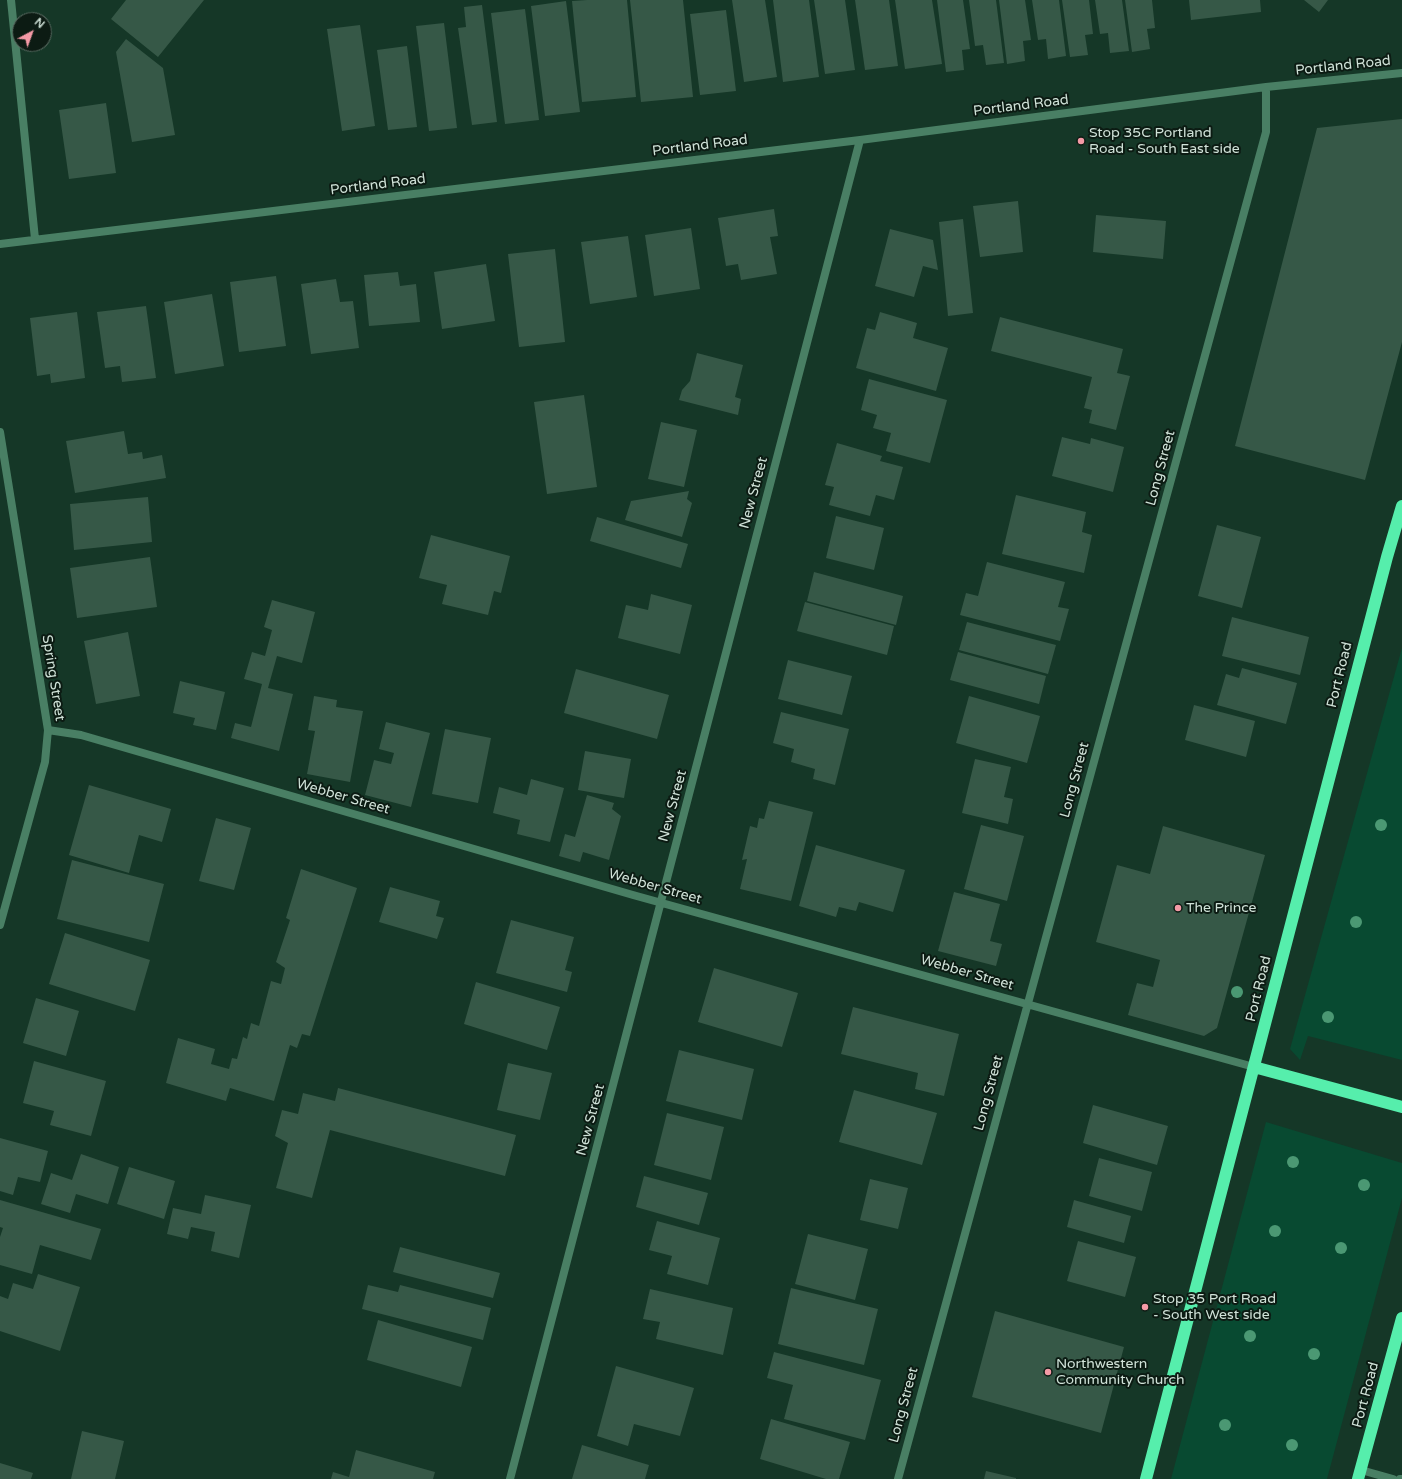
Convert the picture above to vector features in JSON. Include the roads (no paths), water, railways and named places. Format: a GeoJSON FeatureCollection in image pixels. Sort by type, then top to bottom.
{"type":"FeatureCollection","features":[{"type":"Feature","properties":{"kind":"highway","name":"Port Road"},"geometry":{"type":"LineString","coordinates":[[1146,1479],[1387,557],[1402,506]]}},
{"type":"Feature","properties":{"kind":"highway"},"geometry":{"type":"LineString","coordinates":[[1254,1067],[1402,1107]]}},
{"type":"Feature","properties":{"kind":"highway","name":"Port Road"},"geometry":{"type":"LineString","coordinates":[[1360,1475],[1402,1318]]}},
{"type":"Feature","properties":{"kind":"street"},"geometry":{"type":"LineString","coordinates":[[11,0],[35,239]]}},
{"type":"Feature","properties":{"kind":"street","name":"Portland Road"},"geometry":{"type":"LineString","coordinates":[[0,244],[860,140],[1266,87],[1402,73]]}},
{"type":"Feature","properties":{"kind":"street","name":"Long Street"},"geometry":{"type":"LineString","coordinates":[[898,1479],[1266,132],[1266,87]]}},
{"type":"Feature","properties":{"kind":"street","name":"New Street"},"geometry":{"type":"LineString","coordinates":[[510,1479],[860,140]]}},
{"type":"Feature","properties":{"kind":"street","name":"Spring Street"},"geometry":{"type":"LineString","coordinates":[[0,432],[48,730],[45,762],[0,925]]}},
{"type":"Feature","properties":{"kind":"street","name":"Webber Street"},"geometry":{"type":"LineString","coordinates":[[48,730],[81,735],[661,902],[1254,1067]]}},
{"type":"Feature","properties":{"kind":"street"},"geometry":{"type":"LineString","coordinates":[[1360,1475],[1393,1479]]}},
{"type":"Feature","properties":{"kind":"place","name":"Stop 35C Portland Road - South East side"},"geometry":{"type":"Point","coordinates":[1081,141]}},
{"type":"Feature","properties":{"kind":"place","name":"The Prince"},"geometry":{"type":"Point","coordinates":[1178,908]}},
{"type":"Feature","properties":{"kind":"place","name":"Stop 35 Port Road - South West side"},"geometry":{"type":"Point","coordinates":[1145,1307]}},
{"type":"Feature","properties":{"kind":"place","name":"Northwestern Community Church"},"geometry":{"type":"Point","coordinates":[1048,1372]}}]}
